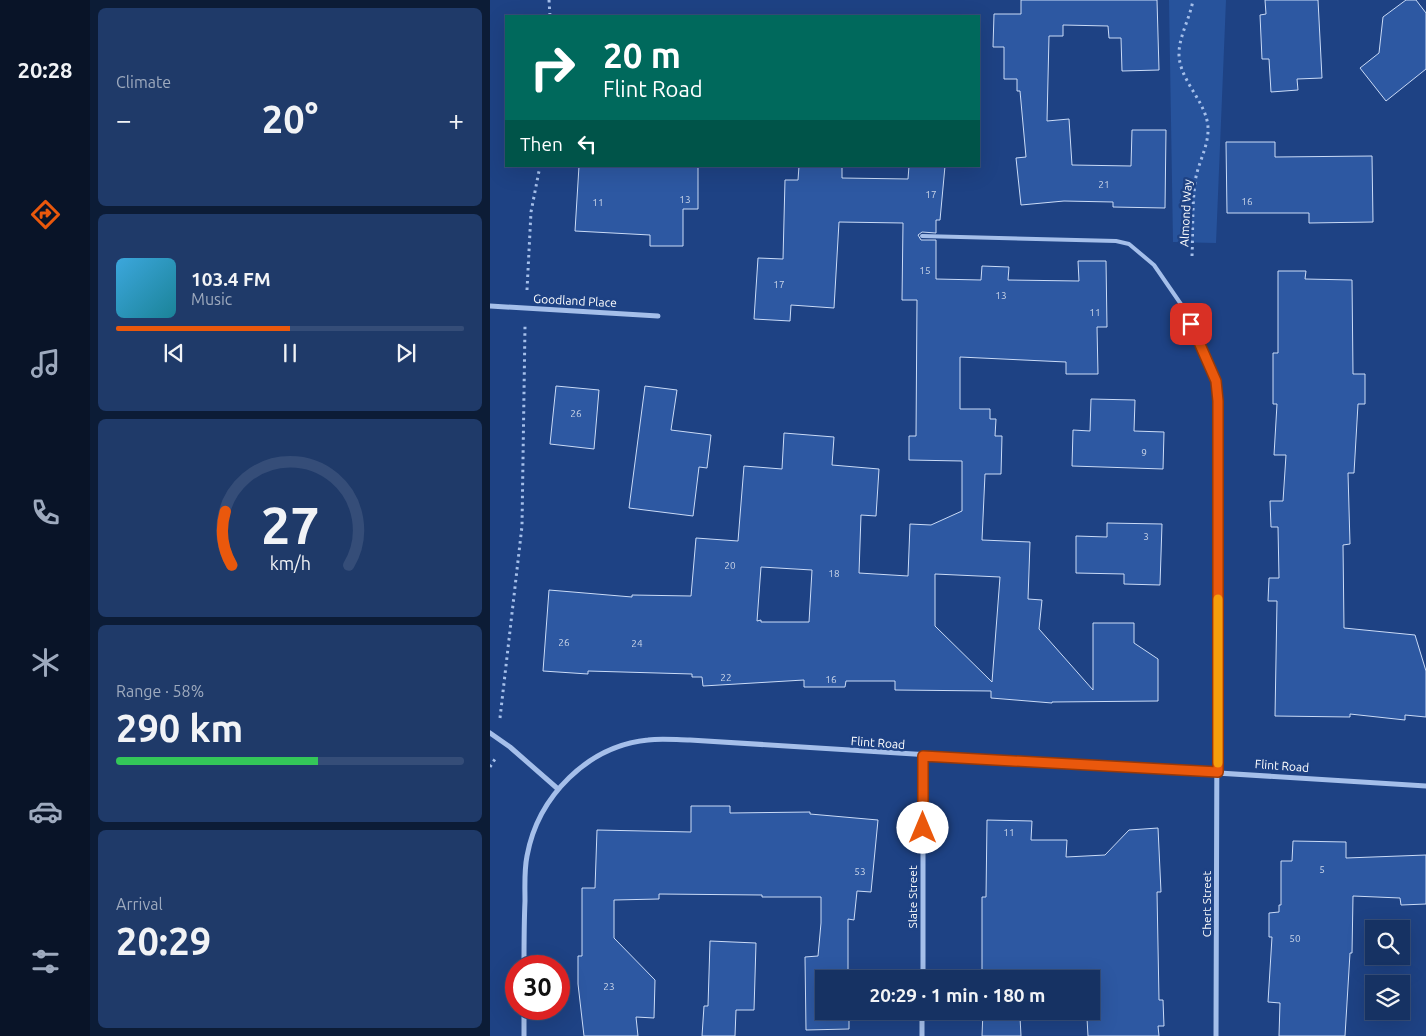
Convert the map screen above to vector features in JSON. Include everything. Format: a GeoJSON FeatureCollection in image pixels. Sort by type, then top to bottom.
{"type":"FeatureCollection","features":[{"type":"Feature","properties":{"kind":"street","name":"Goodland Place"},"geometry":{"type":"LineString","coordinates":[[490,306],[658,316]]}},
{"type":"Feature","properties":{"kind":"street","name":"Chert Street"},"geometry":{"type":"LineString","coordinates":[[1185,310],[1210,364],[1216,381],[1218,401],[1216,1036]]}},
{"type":"Feature","properties":{"kind":"street"},"geometry":{"type":"LineString","coordinates":[[490,733],[558,789]]}},
{"type":"Feature","properties":{"kind":"street","name":"Flint Road"},"geometry":{"type":"LineString","coordinates":[[524,955],[526,856],[539,818],[558,789],[585,764],[608,750],[636,742],[650,740],[700,741],[1426,786]]}},
{"type":"Feature","properties":{"kind":"street","name":"Slate Street"},"geometry":{"type":"LineString","coordinates":[[922,970],[923,756]]}},
{"type":"Feature","properties":{"kind":"street"},"geometry":{"type":"LineString","coordinates":[[524,1020],[524,1036]]}},
{"type":"Feature","properties":{"kind":"street"},"geometry":{"type":"LineString","coordinates":[[922,1020],[922,1036]]}},
{"type":"Feature","properties":{"kind":"lane"},"geometry":{"type":"LineString","coordinates":[[922,236],[1129,244],[1154,265],[1185,310]]}},
{"type":"Feature","properties":{"kind":"path"},"geometry":{"type":"LineString","coordinates":[[549,0],[550,15]]}},
{"type":"Feature","properties":{"kind":"path","name":"Almond Way"},"geometry":{"type":"LineString","coordinates":[[1192,256],[1195,183],[1208,136],[1208,124],[1205,115],[1183,71],[1179,53],[1193,0]]}},
{"type":"Feature","properties":{"kind":"path"},"geometry":{"type":"LineString","coordinates":[[490,767],[496,759],[522,526],[525,308],[531,212],[540,167]]}},
{"type":"Feature","properties":{"kind":"shaded area"},"geometry":{"type":"Polygon","coordinates":[[[1169,0],[1226,0],[1216,243],[1173,242],[1169,0]]]}},
{"type":"Feature","properties":{"kind":"building"},"geometry":{"type":"Polygon","coordinates":[[[1021,0],[1157,0],[1159,70],[1122,71],[1121,38],[1109,38],[1108,26],[1063,25],[1063,36],[1049,36],[1047,121],[1069,119],[1072,165],[1131,166],[1132,130],[1166,130],[1165,208],[1113,207],[1113,202],[1064,201],[1021,205],[1016,158],[1026,157],[1020,91],[1017,91],[1017,79],[1004,79],[1004,47],[993,47],[994,14],[1021,14],[1021,0]]]}},
{"type":"Feature","properties":{"kind":"building"},"geometry":{"type":"Polygon","coordinates":[[[1265,0],[1318,0],[1322,78],[1297,79],[1298,90],[1271,92],[1269,59],[1262,59],[1260,15],[1266,14],[1265,0]]]}},
{"type":"Feature","properties":{"kind":"building"},"geometry":{"type":"Polygon","coordinates":[[[1406,0],[1416,0],[1426,13],[1426,69],[1386,101],[1360,68],[1379,53],[1383,17],[1406,0]]]}},
{"type":"Feature","properties":{"kind":"building"},"geometry":{"type":"Polygon","coordinates":[[[1226,142],[1275,142],[1275,157],[1372,156],[1373,222],[1309,223],[1309,213],[1227,213],[1226,142]]]}},
{"type":"Feature","properties":{"kind":"building"},"geometry":{"type":"Polygon","coordinates":[[[579,167],[698,167],[698,209],[683,209],[683,246],[650,246],[650,235],[575,231],[579,167]]]}},
{"type":"Feature","properties":{"kind":"building"},"geometry":{"type":"Polygon","coordinates":[[[799,167],[842,167],[842,178],[908,179],[909,167],[945,167],[940,220],[936,220],[936,233],[922,232],[918,235],[921,240],[936,240],[936,279],[981,280],[982,266],[1009,267],[1008,280],[1079,281],[1078,261],[1106,261],[1107,327],[1097,327],[1098,374],[1066,374],[1066,362],[960,357],[960,409],[990,409],[990,419],[996,419],[995,436],[1002,436],[1001,474],[985,474],[982,540],[1030,542],[1028,599],[1042,600],[1039,629],[1093,690],[1093,623],[1134,623],[1134,643],[1158,659],[1158,701],[1052,703],[991,698],[991,691],[895,690],[895,681],[846,681],[845,687],[804,687],[804,680],[703,686],[702,677],[692,677],[692,674],[588,671],[588,674],[543,671],[549,590],[632,597],[632,595],[691,596],[696,538],[738,541],[744,466],[782,469],[784,433],[834,437],[832,465],[879,469],[876,516],[861,515],[859,573],[908,576],[910,524],[931,525],[962,511],[962,461],[909,460],[909,436],[916,436],[917,300],[902,300],[903,223],[839,222],[834,308],[791,305],[790,321],[754,319],[758,258],[783,259],[785,180],[798,180],[799,167]],[[761,567],[757,621],[809,622],[812,570],[761,567]],[[935,574],[935,626],[992,682],[1000,577],[935,574]]]}},
{"type":"Feature","properties":{"kind":"building"},"geometry":{"type":"Polygon","coordinates":[[[1278,271],[1306,271],[1305,279],[1352,280],[1353,374],[1365,374],[1365,404],[1358,404],[1354,473],[1348,473],[1350,544],[1343,545],[1344,628],[1415,635],[1426,671],[1426,717],[1405,715],[1405,720],[1350,714],[1350,717],[1275,716],[1277,601],[1268,601],[1269,578],[1279,578],[1278,527],[1271,527],[1270,501],[1283,501],[1286,455],[1274,455],[1277,404],[1273,404],[1273,353],[1278,353],[1278,271]]]}},
{"type":"Feature","properties":{"kind":"building"},"geometry":{"type":"Polygon","coordinates":[[[556,386],[599,390],[594,449],[550,444],[556,386]]]}},
{"type":"Feature","properties":{"kind":"building"},"geometry":{"type":"Polygon","coordinates":[[[645,386],[677,390],[671,430],[711,435],[707,468],[699,467],[693,516],[629,508],[645,386]]]}},
{"type":"Feature","properties":{"kind":"building"},"geometry":{"type":"Polygon","coordinates":[[[1091,399],[1135,400],[1134,431],[1164,432],[1163,469],[1072,466],[1073,430],[1090,431],[1091,399]]]}},
{"type":"Feature","properties":{"kind":"building"},"geometry":{"type":"Polygon","coordinates":[[[1107,523],[1162,524],[1160,585],[1124,584],[1124,574],[1076,573],[1076,536],[1107,537],[1107,523]]]}},
{"type":"Feature","properties":{"kind":"building"},"geometry":{"type":"Polygon","coordinates":[[[691,806],[730,806],[730,813],[810,812],[810,814],[878,820],[871,892],[857,891],[854,920],[848,919],[848,970],[815,970],[815,1020],[849,1020],[849,1029],[806,1030],[805,957],[818,956],[821,897],[659,894],[659,899],[614,900],[614,938],[655,980],[654,1018],[636,1017],[638,1036],[584,1036],[578,984],[578,956],[582,956],[582,888],[595,888],[597,830],[691,832],[691,806]]]}},
{"type":"Feature","properties":{"kind":"building"},"geometry":{"type":"Polygon","coordinates":[[[987,820],[1032,821],[1031,840],[1067,840],[1066,857],[1105,855],[1129,830],[1158,828],[1161,892],[1157,892],[1159,1000],[1163,1000],[1164,1026],[1158,1026],[1159,1036],[1088,1036],[1087,1020],[1100,1020],[1100,970],[982,970],[982,897],[986,897],[987,820]]]}},
{"type":"Feature","properties":{"kind":"building"},"geometry":{"type":"Polygon","coordinates":[[[1293,841],[1346,842],[1346,858],[1426,855],[1426,904],[1401,905],[1400,898],[1353,896],[1352,953],[1350,953],[1345,1036],[1279,1036],[1280,1003],[1268,1002],[1272,937],[1269,937],[1269,913],[1279,912],[1279,905],[1281,905],[1281,861],[1292,861],[1293,841]]]}},
{"type":"Feature","properties":{"kind":"building"},"geometry":{"type":"Polygon","coordinates":[[[710,941],[756,943],[754,1010],[736,1010],[735,1036],[702,1036],[704,1006],[708,1006],[710,941]]]}},
{"type":"Feature","properties":{"kind":"building"},"geometry":{"type":"Polygon","coordinates":[[[983,1020],[1020,1020],[1021,1036],[982,1036],[983,1020]]]}},
{"type":"Feature","properties":{"kind":"slow traffic"},"geometry":{"type":"LineString","coordinates":[[1218,599],[1218,763]]}},
{"type":"Feature","properties":{"kind":"route"},"geometry":{"type":"LineString","coordinates":[[923,828],[923,756],[1218,772],[1218,401],[1216,381],[1191,324]]}}]}
